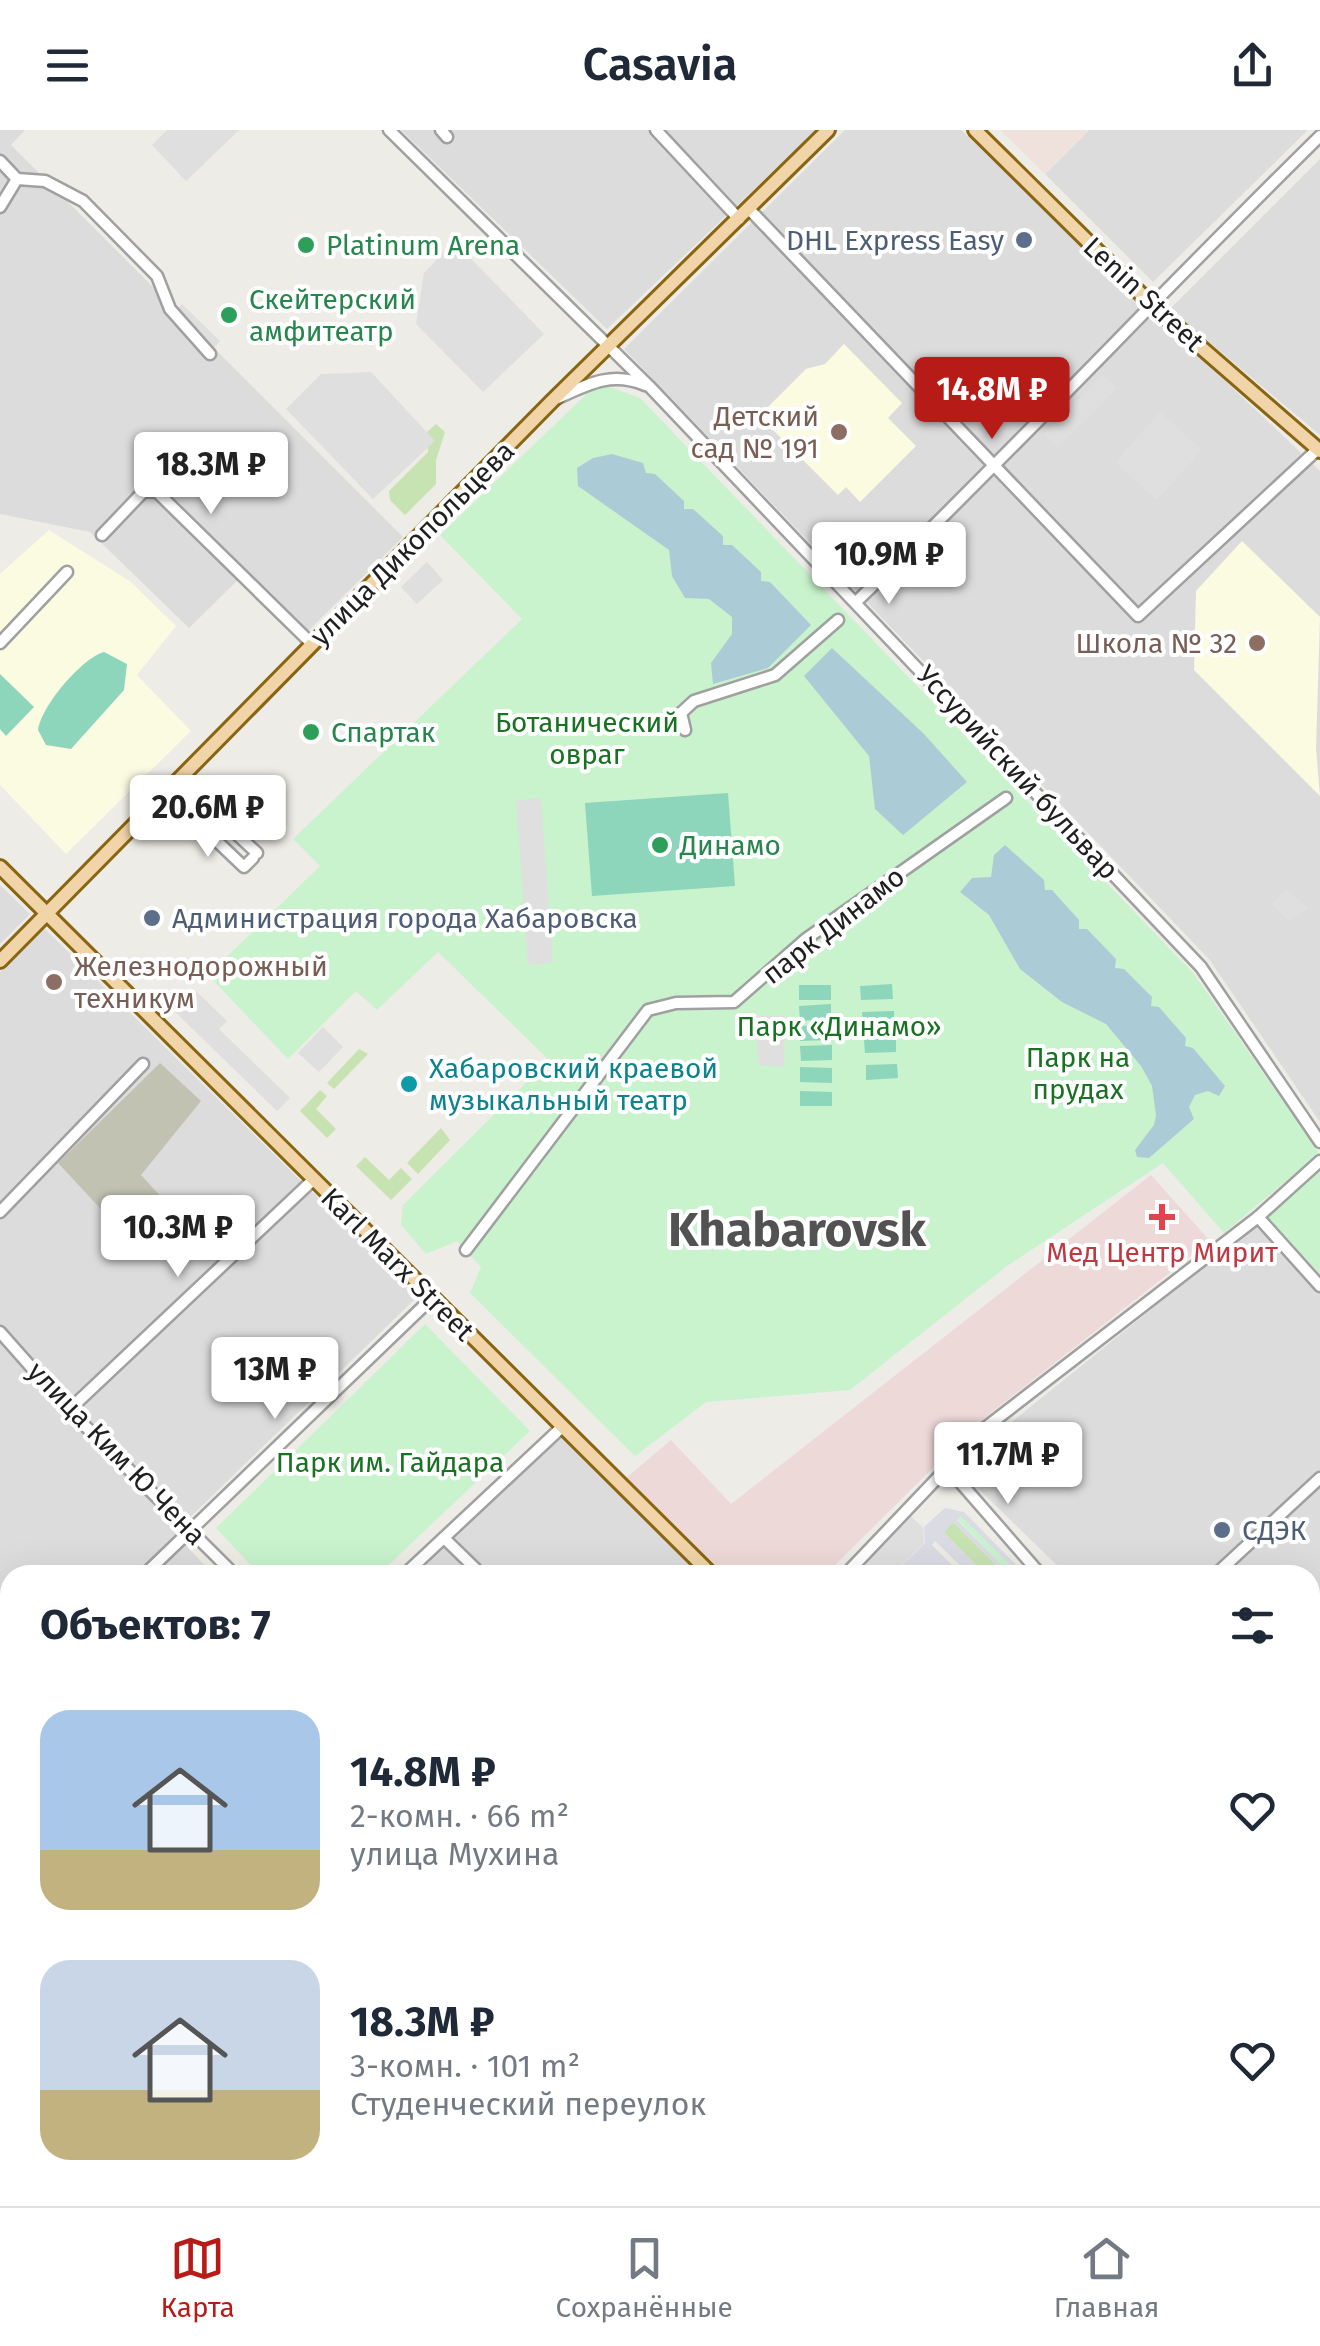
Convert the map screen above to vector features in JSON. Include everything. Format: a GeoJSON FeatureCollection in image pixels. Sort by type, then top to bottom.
{"type":"FeatureCollection","features":[{"type":"Feature","properties":{"kind":"main road","name":"улица Дикопольцева"},"geometry":{"type":"LineString","coordinates":[[0,961],[552,401],[828,130]]}},
{"type":"Feature","properties":{"kind":"main road","name":"Lenin Street"},"geometry":{"type":"LineString","coordinates":[[975,130],[1150,304],[1319,450]]}},
{"type":"Feature","properties":{"kind":"main road","name":"Karl Marx Street"},"geometry":{"type":"LineString","coordinates":[[0,866],[702,1565]]}},
{"type":"Feature","properties":{"kind":"street","name":"Уссурийский бульвар"},"geometry":{"type":"LineString","coordinates":[[389,130],[649,386],[1200,966],[1320,1142]]}},
{"type":"Feature","properties":{"kind":"street"},"geometry":{"type":"LineString","coordinates":[[656,130],[996,467],[1136,615],[1155,604],[1319,450]]}},
{"type":"Feature","properties":{"kind":"street"},"geometry":{"type":"LineString","coordinates":[[856,602],[996,467],[1150,304],[1320,136]]}},
{"type":"Feature","properties":{"kind":"street"},"geometry":{"type":"LineString","coordinates":[[0,161],[17,179],[45,181],[83,201],[157,276],[170,309],[210,354]]}},
{"type":"Feature","properties":{"kind":"street"},"geometry":{"type":"LineString","coordinates":[[0,206],[17,179]]}},
{"type":"Feature","properties":{"kind":"street"},"geometry":{"type":"LineString","coordinates":[[552,401],[606,378],[628,378],[649,386]]}},
{"type":"Feature","properties":{"kind":"street"},"geometry":{"type":"LineString","coordinates":[[102,535],[144,492],[157,492],[312,644]]}},
{"type":"Feature","properties":{"kind":"street"},"geometry":{"type":"LineString","coordinates":[[0,643],[66,572]]}},
{"type":"Feature","properties":{"kind":"street"},"geometry":{"type":"LineString","coordinates":[[685,730],[681,713],[694,702],[776,675],[838,620]]}},
{"type":"Feature","properties":{"kind":"street","name":"парк Динамо"},"geometry":{"type":"LineString","coordinates":[[466,1250],[648,1010],[676,1003],[734,1002],[794,948],[1006,798]]}},
{"type":"Feature","properties":{"kind":"street"},"geometry":{"type":"LineString","coordinates":[[200,825],[244,867],[255,856],[212,812]]}},
{"type":"Feature","properties":{"kind":"street"},"geometry":{"type":"LineString","coordinates":[[219,843],[232,830]]}},
{"type":"Feature","properties":{"kind":"street"},"geometry":{"type":"LineString","coordinates":[[0,1212],[143,1064]]}},
{"type":"Feature","properties":{"kind":"street"},"geometry":{"type":"LineString","coordinates":[[855,1565],[985,1428],[1258,1217],[1320,1161]]}},
{"type":"Feature","properties":{"kind":"street"},"geometry":{"type":"LineString","coordinates":[[69,1410],[314,1179]]}},
{"type":"Feature","properties":{"kind":"street"},"geometry":{"type":"LineString","coordinates":[[1258,1217],[1320,1286]]}},
{"type":"Feature","properties":{"kind":"street"},"geometry":{"type":"LineString","coordinates":[[155,1565],[432,1298]]}},
{"type":"Feature","properties":{"kind":"street","name":"улица Ким Ю Чена"},"geometry":{"type":"LineString","coordinates":[[0,1332],[69,1410],[225,1565]]}},
{"type":"Feature","properties":{"kind":"street"},"geometry":{"type":"LineString","coordinates":[[415,1565],[562,1428]]}},
{"type":"Feature","properties":{"kind":"street"},"geometry":{"type":"LineString","coordinates":[[946,1466],[1032,1565]]}},
{"type":"Feature","properties":{"kind":"street"},"geometry":{"type":"LineString","coordinates":[[1226,1565],[1320,1478]]}},
{"type":"Feature","properties":{"kind":"street"},"geometry":{"type":"LineString","coordinates":[[444,1538],[472,1565]]}},
{"type":"Feature","properties":{"kind":"shaded area"},"geometry":{"type":"Polygon","coordinates":[[[0,130],[25,130],[11,145],[403,537],[308,631],[246,572],[189,628],[90,532],[0,514],[0,130]]]}},
{"type":"Feature","properties":{"kind":"shaded area"},"geometry":{"type":"Polygon","coordinates":[[[167,130],[239,130],[186,181],[152,145],[167,130]]]}},
{"type":"Feature","properties":{"kind":"shaded area"},"geometry":{"type":"Polygon","coordinates":[[[401,130],[816,130],[607,329],[401,130]]]}},
{"type":"Feature","properties":{"kind":"shaded area"},"geometry":{"type":"Polygon","coordinates":[[[845,130],[961,130],[1320,471],[1320,1122],[1209,959],[624,349],[845,130]]]}},
{"type":"Feature","properties":{"kind":"shaded area"},"geometry":{"type":"Polygon","coordinates":[[[1000,130],[1089,130],[1045,174],[1000,130]]]}},
{"type":"Feature","properties":{"kind":"shaded area"},"geometry":{"type":"Polygon","coordinates":[[[1089,130],[1308,130],[1153,282],[1045,174],[1089,130]]]}},
{"type":"Feature","properties":{"kind":"shaded area"},"geometry":{"type":"Polygon","coordinates":[[[1320,159],[1320,435],[1170,309],[1320,159]]]}},
{"type":"Feature","properties":{"kind":"shaded area"},"geometry":{"type":"Polygon","coordinates":[[[454,241],[544,334],[483,392],[416,324],[424,273],[454,241]]]}},
{"type":"Feature","properties":{"kind":"shaded area"},"geometry":{"type":"Polygon","coordinates":[[[182,304],[220,341],[211,352],[170,317],[182,304]]]}},
{"type":"Feature","properties":{"kind":"shaded area","name":"Детский сад № 191"},"geometry":{"type":"Polygon","coordinates":[[[844,344],[902,403],[888,418],[916,446],[860,502],[846,487],[838,495],[759,416],[806,369],[825,364],[844,344]]]}},
{"type":"Feature","properties":{"kind":"shaded area"},"geometry":{"type":"Polygon","coordinates":[[[371,372],[435,441],[373,499],[286,409],[321,374],[371,372]]]}},
{"type":"Feature","properties":{"kind":"shaded area"},"geometry":{"type":"Polygon","coordinates":[[[1103,375],[1117,388],[1058,448],[1044,435],[1103,375]]]}},
{"type":"Feature","properties":{"kind":"shaded area"},"geometry":{"type":"Polygon","coordinates":[[[1160,412],[1202,450],[1157,500],[1115,462],[1160,412]]]}},
{"type":"Feature","properties":{"kind":"shaded area"},"geometry":{"type":"Polygon","coordinates":[[[49,530],[131,582],[176,626],[137,675],[191,731],[66,854],[0,785],[0,574],[49,530]]]}},
{"type":"Feature","properties":{"kind":"shaded area","name":"Школа № 32"},"geometry":{"type":"Polygon","coordinates":[[[1242,541],[1320,617],[1316,748],[1320,796],[1194,670],[1196,591],[1242,541]]]}},
{"type":"Feature","properties":{"kind":"shaded area"},"geometry":{"type":"Polygon","coordinates":[[[427,562],[443,580],[417,604],[401,587],[427,562]]]}},
{"type":"Feature","properties":{"kind":"shaded area"},"geometry":{"type":"Polygon","coordinates":[[[541,798],[553,963],[528,965],[516,800],[541,798]]]}},
{"type":"Feature","properties":{"kind":"shaded area"},"geometry":{"type":"Polygon","coordinates":[[[0,885],[30,914],[0,944],[0,885]]]}},
{"type":"Feature","properties":{"kind":"shaded area"},"geometry":{"type":"Polygon","coordinates":[[[1287,889],[1308,908],[1289,921],[1272,904],[1287,889]]]}},
{"type":"Feature","properties":{"kind":"shaded area"},"geometry":{"type":"Polygon","coordinates":[[[44,928],[418,1296],[174,1533],[204,1565],[0,1565],[0,972],[44,928]]]}},
{"type":"Feature","properties":{"kind":"shaded area"},"geometry":{"type":"Polygon","coordinates":[[[193,988],[227,1021],[219,1029],[290,1098],[277,1111],[172,1009],[193,988]]]}},
{"type":"Feature","properties":{"kind":"shaded area"},"geometry":{"type":"Polygon","coordinates":[[[754,1016],[785,1016],[784,1067],[759,1065],[754,1016]]]}},
{"type":"Feature","properties":{"kind":"shaded area"},"geometry":{"type":"Polygon","coordinates":[[[323,1027],[343,1047],[319,1072],[298,1053],[323,1027]]]}},
{"type":"Feature","properties":{"kind":"shaded area"},"geometry":{"type":"Polygon","coordinates":[[[160,1063],[201,1101],[141,1175],[177,1214],[138,1249],[58,1163],[160,1063]]]}},
{"type":"Feature","properties":{"kind":"shaded area"},"geometry":{"type":"Polygon","coordinates":[[[1151,1175],[1210,1241],[978,1423],[835,1565],[715,1565],[625,1479],[671,1440],[731,1504],[1151,1175]]]}},
{"type":"Feature","properties":{"kind":"shaded area"},"geometry":{"type":"Polygon","coordinates":[[[1257,1224],[1320,1294],[1320,1565],[1057,1565],[956,1467],[1257,1224]]]}},
{"type":"Feature","properties":{"kind":"shaded area"},"geometry":{"type":"Polygon","coordinates":[[[560,1434],[692,1565],[424,1565],[560,1434]]]}},
{"type":"Feature","properties":{"kind":"shaded area"},"geometry":{"type":"Polygon","coordinates":[[[945,1508],[964,1512],[1016,1565],[1010,1565],[961,1516],[957,1520],[1002,1565],[996,1565],[953,1522],[944,1533],[976,1565],[960,1565],[935,1541],[932,1545],[952,1565],[902,1565],[925,1543],[924,1527],[945,1508]]]}},
{"type":"Feature","properties":{"kind":"shaded area"},"geometry":{"type":"Polygon","coordinates":[[[910,1516],[923,1527],[924,1543],[901,1565],[862,1565],[910,1516]]]}},
{"type":"Feature","properties":{"kind":"green space","name":"Парк «Динамо»"},"geometry":{"type":"Polygon","coordinates":[[[598,383],[640,398],[1194,974],[1319,1153],[1224,1233],[1163,1163],[1007,1266],[850,1390],[706,1402],[635,1456],[470,1293],[481,1267],[457,1241],[426,1254],[401,1225],[403,1205],[549,1060],[438,952],[377,1010],[356,991],[288,1059],[208,975],[320,866],[293,839],[522,619],[440,535],[598,383]]]}},
{"type":"Feature","properties":{"kind":"green space"},"geometry":{"type":"Polygon","coordinates":[[[436,424],[445,432],[436,460],[436,484],[405,515],[390,500],[389,491],[428,452],[427,432],[436,424]]]}},
{"type":"Feature","properties":{"kind":"green space"},"geometry":{"type":"Polygon","coordinates":[[[104,652],[127,664],[124,690],[71,749],[46,745],[38,730],[54,696],[85,663],[104,652]]]}},
{"type":"Feature","properties":{"kind":"green space"},"geometry":{"type":"Polygon","coordinates":[[[0,674],[34,707],[6,736],[0,729],[0,674]]]}},
{"type":"Feature","properties":{"kind":"green space","name":"Динамо"},"geometry":{"type":"Polygon","coordinates":[[[728,793],[735,886],[592,896],[585,803],[728,793]]]}},
{"type":"Feature","properties":{"kind":"green space"},"geometry":{"type":"Polygon","coordinates":[[[892,984],[893,999],[861,1000],[860,986],[892,984]]]}},
{"type":"Feature","properties":{"kind":"green space"},"geometry":{"type":"Polygon","coordinates":[[[799,985],[831,985],[831,1000],[799,1000],[799,985]]]}},
{"type":"Feature","properties":{"kind":"green space"},"geometry":{"type":"Polygon","coordinates":[[[831,1004],[831,1019],[800,1021],[799,1006],[831,1004]]]}},
{"type":"Feature","properties":{"kind":"green space"},"geometry":{"type":"Polygon","coordinates":[[[894,1011],[894,1025],[863,1027],[862,1012],[894,1011]]]}},
{"type":"Feature","properties":{"kind":"green space"},"geometry":{"type":"Polygon","coordinates":[[[831,1025],[832,1040],[800,1041],[800,1026],[831,1025]]]}},
{"type":"Feature","properties":{"kind":"green space"},"geometry":{"type":"Polygon","coordinates":[[[896,1037],[896,1052],[865,1053],[864,1039],[896,1037]]]}},
{"type":"Feature","properties":{"kind":"green space"},"geometry":{"type":"Polygon","coordinates":[[[832,1045],[832,1060],[801,1061],[800,1046],[832,1045]]]}},
{"type":"Feature","properties":{"kind":"green space"},"geometry":{"type":"Polygon","coordinates":[[[359,1049],[368,1054],[334,1089],[327,1083],[359,1049]]]}},
{"type":"Feature","properties":{"kind":"green space"},"geometry":{"type":"Polygon","coordinates":[[[897,1064],[898,1078],[866,1080],[866,1065],[897,1064]]]}},
{"type":"Feature","properties":{"kind":"green space"},"geometry":{"type":"Polygon","coordinates":[[[800,1067],[832,1068],[832,1083],[800,1082],[800,1067]]]}},
{"type":"Feature","properties":{"kind":"green space"},"geometry":{"type":"Polygon","coordinates":[[[320,1090],[327,1096],[316,1109],[336,1129],[327,1138],[300,1111],[320,1090]]]}},
{"type":"Feature","properties":{"kind":"green space"},"geometry":{"type":"Polygon","coordinates":[[[800,1091],[832,1092],[832,1106],[800,1106],[800,1091]]]}},
{"type":"Feature","properties":{"kind":"green space"},"geometry":{"type":"Polygon","coordinates":[[[441,1128],[450,1140],[418,1174],[407,1163],[441,1128]]]}},
{"type":"Feature","properties":{"kind":"green space"},"geometry":{"type":"Polygon","coordinates":[[[365,1157],[389,1180],[401,1168],[412,1179],[391,1200],[356,1166],[365,1157]]]}},
{"type":"Feature","properties":{"kind":"green space"},"geometry":{"type":"Polygon","coordinates":[[[1320,1170],[1320,1274],[1267,1217],[1320,1170]]]}},
{"type":"Feature","properties":{"kind":"green space","name":"Парк им. Гайдара"},"geometry":{"type":"Polygon","coordinates":[[[425,1324],[530,1431],[389,1565],[251,1565],[216,1528],[425,1324]]]}},
{"type":"Feature","properties":{"kind":"green space"},"geometry":{"type":"Polygon","coordinates":[[[961,1516],[1010,1565],[1002,1565],[957,1519],[961,1516]]]}},
{"type":"Feature","properties":{"kind":"green space"},"geometry":{"type":"Polygon","coordinates":[[[953,1522],[996,1565],[976,1565],[943,1532],[953,1522]]]}},
{"type":"Feature","properties":{"kind":"water"},"geometry":{"type":"Polygon","coordinates":[[[612,454],[643,463],[646,473],[655,474],[684,501],[684,509],[693,509],[723,536],[723,545],[732,545],[761,572],[761,581],[770,582],[811,625],[768,668],[713,684],[711,663],[732,634],[732,617],[709,599],[685,598],[672,576],[669,550],[578,486],[577,468],[593,458],[612,454]]]}},
{"type":"Feature","properties":{"kind":"water"},"geometry":{"type":"Polygon","coordinates":[[[832,648],[924,734],[967,782],[903,835],[875,809],[869,756],[804,676],[832,648]]]}},
{"type":"Feature","properties":{"kind":"water"},"geometry":{"type":"Polygon","coordinates":[[[1005,845],[1044,880],[1045,890],[1052,890],[1079,920],[1079,929],[1087,929],[1116,959],[1115,968],[1124,969],[1152,997],[1151,1006],[1159,1007],[1186,1038],[1185,1046],[1193,1048],[1225,1086],[1219,1096],[1208,1091],[1195,1095],[1189,1107],[1194,1119],[1149,1158],[1137,1157],[1135,1150],[1154,1125],[1156,1115],[1152,1086],[1141,1066],[1106,1024],[1062,1002],[1020,969],[989,915],[960,892],[972,878],[991,877],[994,855],[1005,845]]]}},
{"type":"Feature","properties":{"kind":"place","name":"DHL Express Easy"},"geometry":{"type":"Point","coordinates":[1024,240]}},
{"type":"Feature","properties":{"kind":"place","name":"Platinum Arena"},"geometry":{"type":"Point","coordinates":[306,245]}},
{"type":"Feature","properties":{"kind":"place","name":"Скейтерский амфитеатр"},"geometry":{"type":"Point","coordinates":[229,315]}},
{"type":"Feature","properties":{"kind":"place","name":"Детский сад № 191"},"geometry":{"type":"Point","coordinates":[839,432]}},
{"type":"Feature","properties":{"kind":"place","name":"Школа № 32"},"geometry":{"type":"Point","coordinates":[1257,643]}},
{"type":"Feature","properties":{"kind":"place","name":"Спартак"},"geometry":{"type":"Point","coordinates":[311,732]}},
{"type":"Feature","properties":{"kind":"place","name":"Динамо"},"geometry":{"type":"Point","coordinates":[660,845]}},
{"type":"Feature","properties":{"kind":"place","name":"Администрация города Хабаровска"},"geometry":{"type":"Point","coordinates":[152,918]}},
{"type":"Feature","properties":{"kind":"place","name":"Железнодорожный техникум"},"geometry":{"type":"Point","coordinates":[54,982]}},
{"type":"Feature","properties":{"kind":"place","name":"Хабаровский краевой музыкальный театр"},"geometry":{"type":"Point","coordinates":[409,1084]}},
{"type":"Feature","properties":{"kind":"place","name":"Мед Центр Мирит"},"geometry":{"type":"Point","coordinates":[1162,1217]}},
{"type":"Feature","properties":{"kind":"place","name":"СДЭК"},"geometry":{"type":"Point","coordinates":[1222,1530]}},
{"type":"Feature","properties":{"kind":"district","name":"Khabarovsk"},"geometry":{"type":"Point","coordinates":[797,1229]}},
{"type":"Feature","properties":{"kind":"park label","name":"Ботанический овраг"},"geometry":{"type":"Point","coordinates":[587,738]}},
{"type":"Feature","properties":{"kind":"park label","name":"Парк на прудах"},"geometry":{"type":"Point","coordinates":[1078,1073]}}]}
